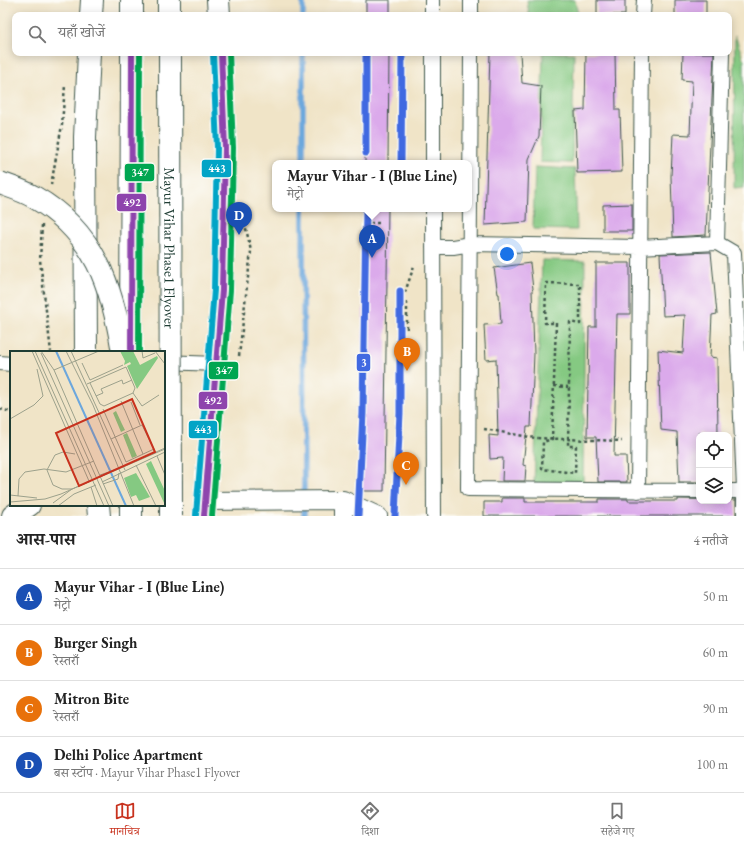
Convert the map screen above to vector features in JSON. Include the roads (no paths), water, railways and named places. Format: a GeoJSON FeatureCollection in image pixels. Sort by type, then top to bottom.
{"type":"FeatureCollection","features":[{"type":"Feature","properties":{"kind":"highway"},"geometry":{"type":"LineString","coordinates":[[91,12],[92,0]]}},
{"type":"Feature","properties":{"kind":"highway"},"geometry":{"type":"LineString","coordinates":[[132,0],[132,12]]}},
{"type":"Feature","properties":{"kind":"highway"},"geometry":{"type":"LineString","coordinates":[[170,0],[170,12]]}},
{"type":"Feature","properties":{"kind":"highway"},"geometry":{"type":"LineString","coordinates":[[218,0],[219,12]]}},
{"type":"Feature","properties":{"kind":"highway"},"geometry":{"type":"LineString","coordinates":[[86,351],[85,137],[89,56]]}},
{"type":"Feature","properties":{"kind":"highway"},"geometry":{"type":"LineString","coordinates":[[131,351],[132,56]]}},
{"type":"Feature","properties":{"kind":"highway","name":"Mayur Vihar Phase1 Flyover"},"geometry":{"type":"LineString","coordinates":[[170,56],[171,516]]}},
{"type":"Feature","properties":{"kind":"highway"},"geometry":{"type":"LineString","coordinates":[[211,506],[216,364],[222,290],[225,164],[221,56]]}},
{"type":"Feature","properties":{"kind":"highway"},"geometry":{"type":"LineString","coordinates":[[0,183],[33,196],[64,218],[87,244],[110,288],[123,351]]}},
{"type":"Feature","properties":{"kind":"highway"},"geometry":{"type":"LineString","coordinates":[[13,516],[28,506]]}},
{"type":"Feature","properties":{"kind":"highway"},"geometry":{"type":"LineString","coordinates":[[98,506],[99,516]]}},
{"type":"Feature","properties":{"kind":"street"},"geometry":{"type":"LineString","coordinates":[[432,0],[432,12]]}},
{"type":"Feature","properties":{"kind":"street"},"geometry":{"type":"LineString","coordinates":[[471,0],[471,12]]}},
{"type":"Feature","properties":{"kind":"street"},"geometry":{"type":"LineString","coordinates":[[642,12],[644,0]]}},
{"type":"Feature","properties":{"kind":"street"},"geometry":{"type":"LineString","coordinates":[[433,56],[433,160]]}},
{"type":"Feature","properties":{"kind":"street"},"geometry":{"type":"LineString","coordinates":[[470,160],[471,56]]}},
{"type":"Feature","properties":{"kind":"street"},"geometry":{"type":"LineString","coordinates":[[638,491],[639,247],[642,56]]}},
{"type":"Feature","properties":{"kind":"street"},"geometry":{"type":"LineString","coordinates":[[718,243],[722,56]]}},
{"type":"Feature","properties":{"kind":"street"},"geometry":{"type":"LineString","coordinates":[[433,212],[434,516]]}},
{"type":"Feature","properties":{"kind":"street"},"geometry":{"type":"LineString","coordinates":[[470,212],[468,489],[696,491]]}},
{"type":"Feature","properties":{"kind":"street"},"geometry":{"type":"LineString","coordinates":[[433,247],[453,247],[470,244],[639,247],[718,243],[734,253],[744,516]]}},
{"type":"Feature","properties":{"kind":"street"},"geometry":{"type":"LineString","coordinates":[[165,362],[216,364]]}},
{"type":"Feature","properties":{"kind":"street"},"geometry":{"type":"LineString","coordinates":[[0,363],[10,364]]}},
{"type":"Feature","properties":{"kind":"street"},"geometry":{"type":"LineString","coordinates":[[732,491],[744,491]]}},
{"type":"Feature","properties":{"kind":"street"},"geometry":{"type":"LineString","coordinates":[[211,506],[343,508],[378,516]]}},
{"type":"Feature","properties":{"kind":"waterway"},"geometry":{"type":"LineString","coordinates":[[303,0],[303,12]]}},
{"type":"Feature","properties":{"kind":"waterway"},"geometry":{"type":"LineString","coordinates":[[303,56],[303,160]]}},
{"type":"Feature","properties":{"kind":"waterway"},"geometry":{"type":"LineString","coordinates":[[303,212],[304,516]]}},
{"type":"Feature","properties":{"kind":"place","name":"Delhi Police Apartment"},"geometry":{"type":"Point","coordinates":[239,235]}},
{"type":"Feature","properties":{"kind":"place","name":"Mayur Vihar - I (Blue Line)"},"geometry":{"type":"Point","coordinates":[372,258]}},
{"type":"Feature","properties":{"kind":"place","name":"Burger Singh"},"geometry":{"type":"Point","coordinates":[407,371]}},
{"type":"Feature","properties":{"kind":"place","name":"Mitron Bite"},"geometry":{"type":"Point","coordinates":[406,485]}}]}
